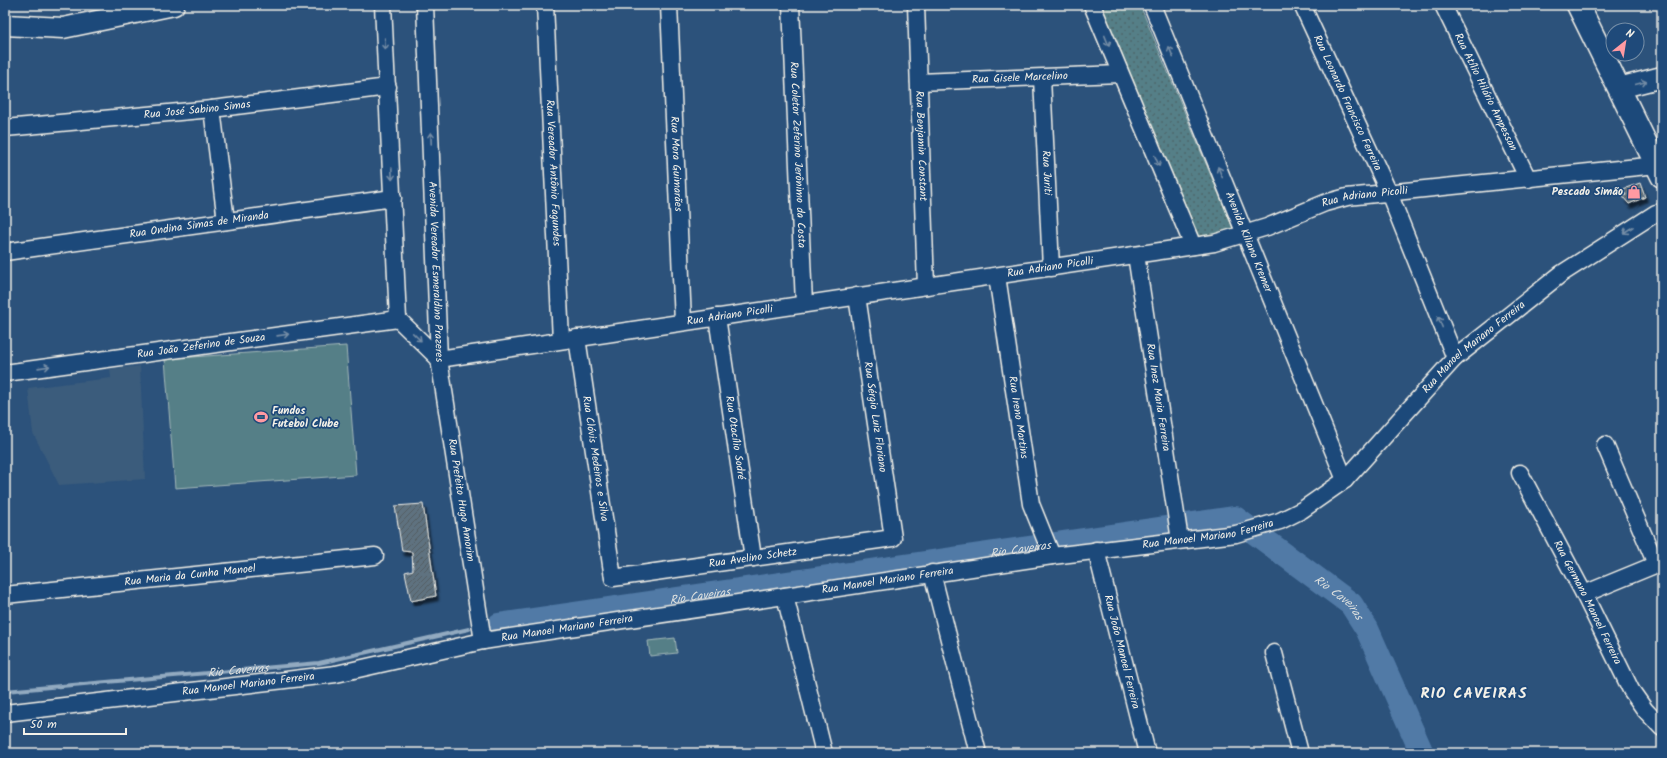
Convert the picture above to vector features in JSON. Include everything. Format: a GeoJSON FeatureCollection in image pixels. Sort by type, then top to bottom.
{"type":"FeatureCollection","features":[{"type":"Feature","properties":{"kind":"main road"},"geometry":{"type":"LineString","coordinates":[[1578,5],[1659,170]]}},
{"type":"Feature","properties":{"kind":"street"},"geometry":{"type":"LineString","coordinates":[[5,25],[64,28],[174,5]]}},
{"type":"Feature","properties":{"kind":"street"},"geometry":{"type":"LineString","coordinates":[[383,5],[398,319]]}},
{"type":"Feature","properties":{"kind":"street","name":"Avenida Vereador Esmeraldino Prazeres"},"geometry":{"type":"LineString","coordinates":[[425,5],[439,359]]}},
{"type":"Feature","properties":{"kind":"street","name":"Rua Vereador Antônio Fagundes"},"geometry":{"type":"LineString","coordinates":[[545,5],[561,340]]}},
{"type":"Feature","properties":{"kind":"street","name":"Rua Mora Guimarães"},"geometry":{"type":"LineString","coordinates":[[669,5],[683,322]]}},
{"type":"Feature","properties":{"kind":"street","name":"Rua Coletor Zeferino Jerônimo da Costa"},"geometry":{"type":"LineString","coordinates":[[791,5],[804,304]]}},
{"type":"Feature","properties":{"kind":"street","name":"Rua Benjamin Constant"},"geometry":{"type":"LineString","coordinates":[[916,5],[926,286]]}},
{"type":"Feature","properties":{"kind":"street"},"geometry":{"type":"LineString","coordinates":[[1092,5],[1193,246]]}},
{"type":"Feature","properties":{"kind":"street","name":"Avenida Kiliano Kremer"},"geometry":{"type":"LineString","coordinates":[[1152,5],[1345,480]]}},
{"type":"Feature","properties":{"kind":"street","name":"Rua Leonardo Francisco Ferreira"},"geometry":{"type":"LineString","coordinates":[[1302,5],[1389,193],[1455,358]]}},
{"type":"Feature","properties":{"kind":"street","name":"Rua Atílio Hilário Ampessan"},"geometry":{"type":"LineString","coordinates":[[1443,5],[1528,179]]}},
{"type":"Feature","properties":{"kind":"street","name":"Rua Gisele Marcelino"},"geometry":{"type":"LineString","coordinates":[[919,82],[1120,74]]}},
{"type":"Feature","properties":{"kind":"street"},"geometry":{"type":"LineString","coordinates":[[1619,88],[1662,77]]}},
{"type":"Feature","properties":{"kind":"street","name":"Rua Juriti"},"geometry":{"type":"LineString","coordinates":[[1042,78],[1051,268]]}},
{"type":"Feature","properties":{"kind":"street","name":"Rua José Sabino Simas"},"geometry":{"type":"LineString","coordinates":[[5,128],[212,109],[388,87]]}},
{"type":"Feature","properties":{"kind":"street"},"geometry":{"type":"LineString","coordinates":[[212,109],[226,221]]}},
{"type":"Feature","properties":{"kind":"street","name":"Rua Adriano Picolli"},"geometry":{"type":"LineString","coordinates":[[439,359],[1214,243],[1267,227],[1335,200],[1528,179],[1659,170]]}},
{"type":"Feature","properties":{"kind":"street","name":"Rua Ondina Simas de Miranda"},"geometry":{"type":"LineString","coordinates":[[5,252],[393,198]]}},
{"type":"Feature","properties":{"kind":"street","name":"Rua Manoel Mariano Ferreira"},"geometry":{"type":"LineString","coordinates":[[5,713],[336,674],[483,641],[1052,554],[1096,550],[1180,538],[1236,534],[1280,521],[1302,510],[1345,480],[1455,358],[1561,274],[1656,213],[1662,212]]}},
{"type":"Feature","properties":{"kind":"street","name":"Rua Inez Maria Ferreira"},"geometry":{"type":"LineString","coordinates":[[1136,255],[1180,538]]}},
{"type":"Feature","properties":{"kind":"street","name":"Rua Ireno Martins"},"geometry":{"type":"LineString","coordinates":[[997,276],[1028,491],[1031,504],[1043,536],[1052,554]]}},
{"type":"Feature","properties":{"kind":"street","name":"Rua Sérgio Luiz Floriano"},"geometry":{"type":"LineString","coordinates":[[857,296],[893,538]]}},
{"type":"Feature","properties":{"kind":"street","name":"Rua Otacílio Sodré"},"geometry":{"type":"LineString","coordinates":[[717,317],[753,558]]}},
{"type":"Feature","properties":{"kind":"street","name":"Avenida Vereador Esmeraldino Prazeres"},"geometry":{"type":"LineString","coordinates":[[398,319],[439,359]]}},
{"type":"Feature","properties":{"kind":"street","name":"Rua João Zeferino de Souza"},"geometry":{"type":"LineString","coordinates":[[5,373],[398,319]]}},
{"type":"Feature","properties":{"kind":"street","name":"Rua Clóvis Medeiros e Silva"},"geometry":{"type":"LineString","coordinates":[[577,338],[614,578]]}},
{"type":"Feature","properties":{"kind":"street","name":"Rua Prefeito Hugo Amorim"},"geometry":{"type":"LineString","coordinates":[[439,359],[483,641]]}},
{"type":"Feature","properties":{"kind":"street"},"geometry":{"type":"LineString","coordinates":[[1584,594],[1659,563],[1605,445]]}},
{"type":"Feature","properties":{"kind":"street","name":"Rua Germano Manoel Ferreira"},"geometry":{"type":"LineString","coordinates":[[1520,473],[1584,594],[1631,690],[1645,710],[1662,728]]}},
{"type":"Feature","properties":{"kind":"street","name":"Rua Avelino Schetz"},"geometry":{"type":"LineString","coordinates":[[614,578],[893,538]]}},
{"type":"Feature","properties":{"kind":"street","name":"Rua João Manoel Ferreira"},"geometry":{"type":"LineString","coordinates":[[1096,550],[1147,753]]}},
{"type":"Feature","properties":{"kind":"street","name":"Rua Maria da Cunha Manoel"},"geometry":{"type":"LineString","coordinates":[[5,595],[375,556]]}},
{"type":"Feature","properties":{"kind":"street"},"geometry":{"type":"LineString","coordinates":[[932,573],[978,753]]}},
{"type":"Feature","properties":{"kind":"street"},"geometry":{"type":"LineString","coordinates":[[785,596],[824,753]]}},
{"type":"Feature","properties":{"kind":"street"},"geometry":{"type":"LineString","coordinates":[[1274,653],[1300,753]]}},
{"type":"Feature","properties":{"kind":"shaded area"},"geometry":{"type":"Polygon","coordinates":[[[140,366],[145,479],[59,485],[33,433],[28,388],[111,378],[110,369],[140,366]]]}},
{"type":"Feature","properties":{"kind":"green space"},"geometry":{"type":"Polygon","coordinates":[[[1099,5],[1140,5],[1234,231],[1196,238],[1099,5]]]}},
{"type":"Feature","properties":{"kind":"green space","name":"Fundos Futebol Clube"},"geometry":{"type":"Polygon","coordinates":[[[346,346],[356,475],[175,488],[165,359],[346,346]]]}},
{"type":"Feature","properties":{"kind":"green space"},"geometry":{"type":"Polygon","coordinates":[[[675,638],[677,653],[650,656],[648,641],[675,638]]]}},
{"type":"Feature","properties":{"kind":"building","name":"Pescado Simão"},"geometry":{"type":"Polygon","coordinates":[[[1640,183],[1645,197],[1629,204],[1623,197],[1626,195],[1623,189],[1640,183]]]}},
{"type":"Feature","properties":{"kind":"building"},"geometry":{"type":"Polygon","coordinates":[[[423,504],[436,596],[411,601],[405,572],[413,570],[412,552],[402,551],[395,506],[423,504]]]}},
{"type":"Feature","properties":{"kind":"waterway","name":"Rio Caveiras"},"geometry":{"type":"LineString","coordinates":[[499,625],[1235,518],[1351,604],[1367,629],[1422,753]]}},
{"type":"Feature","properties":{"kind":"waterway","name":"Rio Caveiras"},"geometry":{"type":"LineString","coordinates":[[5,691],[319,663],[469,629]]}},
{"type":"Feature","properties":{"kind":"place","name":"Pescado Simão"},"geometry":{"type":"Point","coordinates":[1634,192]}},
{"type":"Feature","properties":{"kind":"place","name":"Fundos Futebol Clube"},"geometry":{"type":"Point","coordinates":[261,417]}},
{"type":"Feature","properties":{"kind":"district","name":"RIO CAVEIRAS"},"geometry":{"type":"Point","coordinates":[1474,694]}}]}
